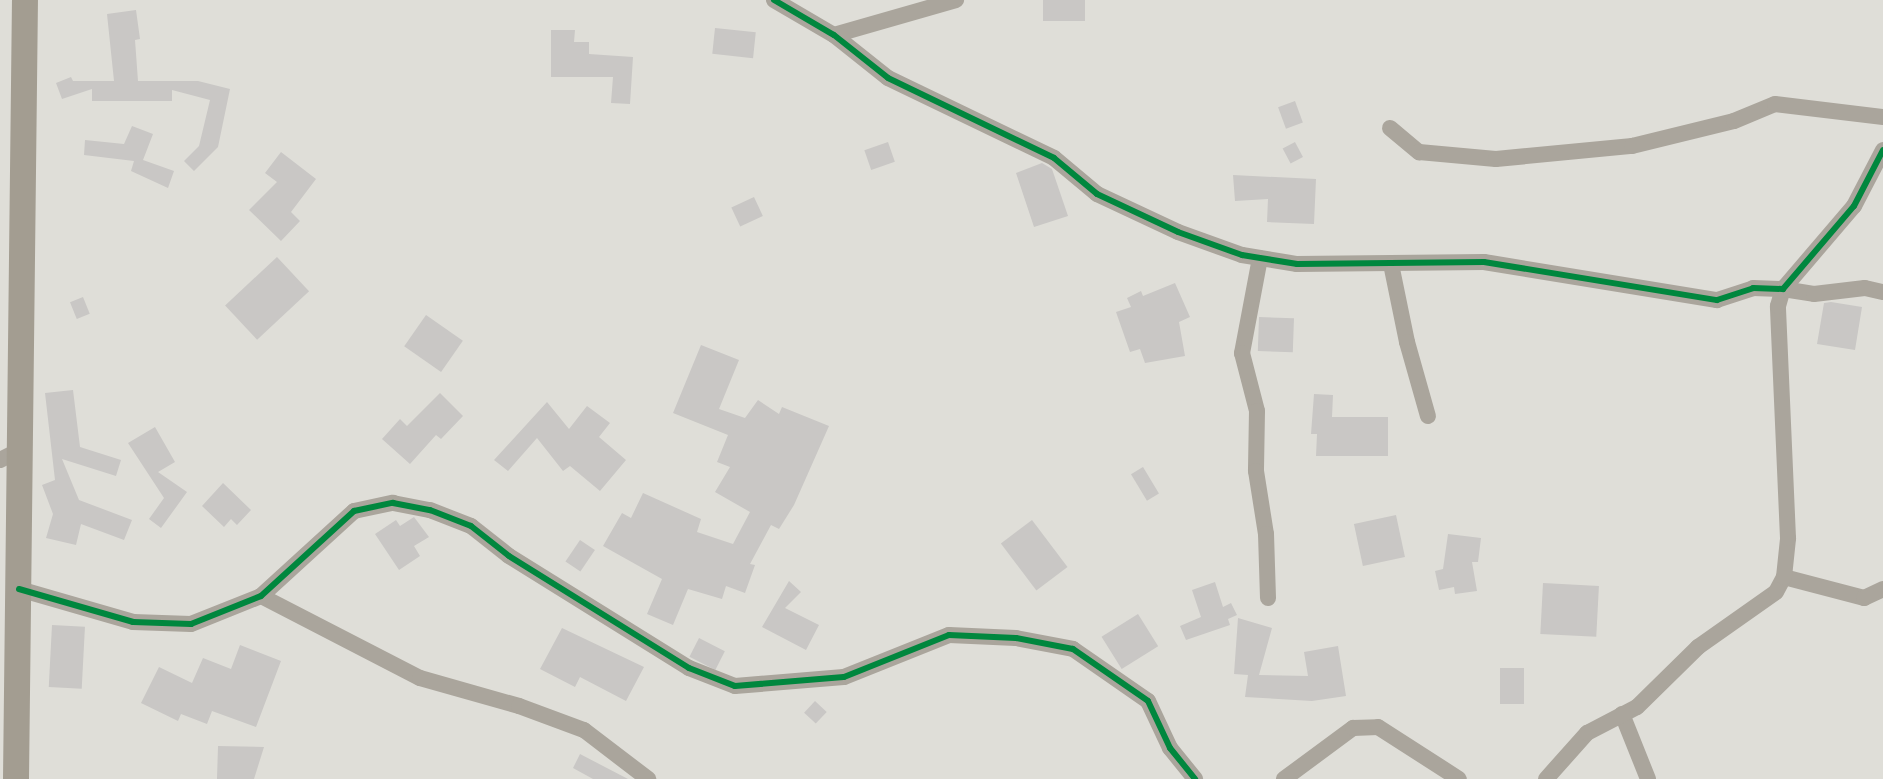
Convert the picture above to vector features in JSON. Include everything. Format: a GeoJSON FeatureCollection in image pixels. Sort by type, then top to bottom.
{"type":"FeatureCollection","features":[{"type":"Feature","properties":{"kind":"main road"},"geometry":{"type":"LineString","coordinates":[[16,779],[19,589],[10,455],[25,0]]}},
{"type":"Feature","properties":{"kind":"street"},"geometry":{"type":"LineString","coordinates":[[774,0],[834,35],[888,78],[1054,158],[1097,194],[1178,232],[1260,258],[1296,264],[1484,262],[1718,300],[1753,288],[1783,289],[1814,294],[1865,288],[1883,292]]}},
{"type":"Feature","properties":{"kind":"street"},"geometry":{"type":"LineString","coordinates":[[834,35],[956,0]]}},
{"type":"Feature","properties":{"kind":"street"},"geometry":{"type":"LineString","coordinates":[[1390,128],[1419,152],[1496,159],[1632,146],[1734,121],[1775,104],[1883,118]]}},
{"type":"Feature","properties":{"kind":"street"},"geometry":{"type":"LineString","coordinates":[[1546,779],[1587,733],[1637,707],[1698,647],[1776,592],[1784,577],[1788,538],[1778,306],[1783,289],[1840,226],[1883,150]]}},
{"type":"Feature","properties":{"kind":"street"},"geometry":{"type":"LineString","coordinates":[[1260,258],[1242,353],[1257,411],[1256,471],[1266,534],[1268,598]]}},
{"type":"Feature","properties":{"kind":"street"},"geometry":{"type":"LineString","coordinates":[[1392,264],[1407,342],[1428,416]]}},
{"type":"Feature","properties":{"kind":"street"},"geometry":{"type":"LineString","coordinates":[[19,589],[133,622],[170,625],[210,618],[261,596],[354,511],[393,503],[430,510],[471,526],[509,556],[689,668],[735,686],[844,676],[949,635],[1016,638],[1073,648],[1148,702],[1170,748],[1195,779]]}},
{"type":"Feature","properties":{"kind":"street"},"geometry":{"type":"LineString","coordinates":[[1784,577],[1864,598],[1883,589]]}},
{"type":"Feature","properties":{"kind":"street"},"geometry":{"type":"LineString","coordinates":[[261,596],[420,678],[519,706],[584,730],[648,779]]}},
{"type":"Feature","properties":{"kind":"street"},"geometry":{"type":"LineString","coordinates":[[1622,714],[1648,779]]}},
{"type":"Feature","properties":{"kind":"street"},"geometry":{"type":"LineString","coordinates":[[1284,779],[1353,728],[1378,727],[1459,779]]}},
{"type":"Feature","properties":{"kind":"building"},"geometry":{"type":"Polygon","coordinates":[[[1043,0],[1085,0],[1085,21],[1043,21],[1043,0]]]}},
{"type":"Feature","properties":{"kind":"building"},"geometry":{"type":"Polygon","coordinates":[[[136,10],[140,39],[135,40],[138,81],[198,81],[230,89],[218,147],[194,171],[184,161],[199,146],[210,100],[172,90],[172,101],[92,101],[92,89],[62,99],[56,83],[71,77],[73,81],[114,81],[107,14],[136,10]]]}},
{"type":"Feature","properties":{"kind":"building"},"geometry":{"type":"Polygon","coordinates":[[[715,28],[756,32],[753,58],[712,54],[715,28]]]}},
{"type":"Feature","properties":{"kind":"building"},"geometry":{"type":"Polygon","coordinates":[[[551,30],[575,30],[574,42],[589,42],[589,54],[633,57],[630,104],[611,103],[613,77],[551,77],[551,30]]]}},
{"type":"Feature","properties":{"kind":"building"},"geometry":{"type":"Polygon","coordinates":[[[1295,101],[1303,123],[1286,129],[1278,107],[1295,101]]]}},
{"type":"Feature","properties":{"kind":"building"},"geometry":{"type":"Polygon","coordinates":[[[132,126],[153,134],[143,160],[174,171],[168,188],[131,171],[134,161],[84,155],[85,140],[124,144],[132,126]]]}},
{"type":"Feature","properties":{"kind":"building"},"geometry":{"type":"Polygon","coordinates":[[[888,142],[895,162],[871,170],[864,150],[888,142]]]}},
{"type":"Feature","properties":{"kind":"building"},"geometry":{"type":"Polygon","coordinates":[[[1295,142],[1303,157],[1291,164],[1283,149],[1295,142]]]}},
{"type":"Feature","properties":{"kind":"building"},"geometry":{"type":"Polygon","coordinates":[[[281,152],[316,179],[291,212],[300,221],[281,241],[249,210],[277,182],[265,173],[281,152]]]}},
{"type":"Feature","properties":{"kind":"building"},"geometry":{"type":"Polygon","coordinates":[[[1042,163],[1052,169],[1068,216],[1034,227],[1016,173],[1042,163]]]}},
{"type":"Feature","properties":{"kind":"building"},"geometry":{"type":"Polygon","coordinates":[[[1233,175],[1316,179],[1314,224],[1267,222],[1268,199],[1235,201],[1233,175]]]}},
{"type":"Feature","properties":{"kind":"building"},"geometry":{"type":"Polygon","coordinates":[[[754,197],[763,216],[740,227],[731,208],[754,197]]]}},
{"type":"Feature","properties":{"kind":"building"},"geometry":{"type":"Polygon","coordinates":[[[277,257],[309,291],[257,340],[225,305],[277,257]]]}},
{"type":"Feature","properties":{"kind":"building"},"geometry":{"type":"Polygon","coordinates":[[[1175,283],[1190,317],[1179,322],[1185,356],[1145,363],[1140,349],[1130,352],[1116,312],[1131,307],[1127,298],[1141,291],[1143,296],[1175,283]]]}},
{"type":"Feature","properties":{"kind":"building"},"geometry":{"type":"Polygon","coordinates":[[[83,297],[90,314],[77,319],[70,302],[83,297]]]}},
{"type":"Feature","properties":{"kind":"building"},"geometry":{"type":"Polygon","coordinates":[[[1831,302],[1862,307],[1855,350],[1817,344],[1824,303],[1831,302]]]}},
{"type":"Feature","properties":{"kind":"building"},"geometry":{"type":"Polygon","coordinates":[[[426,315],[463,341],[441,372],[404,346],[426,315]]]}},
{"type":"Feature","properties":{"kind":"building"},"geometry":{"type":"Polygon","coordinates":[[[1259,317],[1294,318],[1293,352],[1258,351],[1259,317]]]}},
{"type":"Feature","properties":{"kind":"building"},"geometry":{"type":"Polygon","coordinates":[[[701,345],[739,360],[719,409],[745,418],[758,400],[779,414],[782,407],[829,426],[794,505],[779,529],[771,525],[750,564],[755,565],[745,593],[726,586],[722,599],[688,589],[673,625],[647,614],[662,579],[603,546],[622,513],[631,518],[643,493],[701,519],[697,532],[733,544],[750,512],[715,492],[730,467],[717,462],[728,435],[673,413],[701,345]]]}},
{"type":"Feature","properties":{"kind":"building"},"geometry":{"type":"Polygon","coordinates":[[[73,390],[80,447],[121,460],[116,476],[62,459],[79,500],[132,520],[124,540],[81,524],[76,545],[46,538],[53,514],[42,485],[55,480],[45,393],[73,390]]]}},
{"type":"Feature","properties":{"kind":"building"},"geometry":{"type":"Polygon","coordinates":[[[440,393],[463,416],[441,439],[436,435],[410,464],[382,439],[400,419],[407,426],[440,393]]]}},
{"type":"Feature","properties":{"kind":"building"},"geometry":{"type":"Polygon","coordinates":[[[1314,394],[1333,395],[1332,417],[1388,417],[1388,456],[1316,456],[1317,434],[1311,434],[1314,394]]]}},
{"type":"Feature","properties":{"kind":"building"},"geometry":{"type":"Polygon","coordinates":[[[547,402],[569,429],[587,406],[610,423],[599,437],[626,460],[600,491],[570,466],[563,471],[537,438],[508,471],[494,460],[547,402]]]}},
{"type":"Feature","properties":{"kind":"building"},"geometry":{"type":"Polygon","coordinates":[[[155,427],[175,462],[158,472],[187,492],[161,528],[149,519],[164,498],[128,443],[155,427]]]}},
{"type":"Feature","properties":{"kind":"building"},"geometry":{"type":"Polygon","coordinates":[[[1143,467],[1159,494],[1147,501],[1131,474],[1143,467]]]}},
{"type":"Feature","properties":{"kind":"building"},"geometry":{"type":"Polygon","coordinates":[[[223,483],[251,510],[237,525],[231,519],[224,527],[202,506],[223,483]]]}},
{"type":"Feature","properties":{"kind":"building"},"geometry":{"type":"Polygon","coordinates":[[[1396,515],[1405,557],[1363,566],[1354,524],[1396,515]]]}},
{"type":"Feature","properties":{"kind":"building"},"geometry":{"type":"Polygon","coordinates":[[[414,517],[429,537],[414,546],[420,556],[399,570],[375,534],[396,520],[400,526],[414,517]]]}},
{"type":"Feature","properties":{"kind":"building"},"geometry":{"type":"Polygon","coordinates":[[[1032,520],[1068,567],[1036,591],[1001,543],[1032,520]]]}},
{"type":"Feature","properties":{"kind":"building"},"geometry":{"type":"Polygon","coordinates":[[[1448,534],[1481,538],[1478,562],[1472,562],[1477,591],[1455,594],[1454,587],[1439,590],[1435,571],[1443,569],[1448,534]]]}},
{"type":"Feature","properties":{"kind":"building"},"geometry":{"type":"Polygon","coordinates":[[[580,540],[595,550],[580,572],[565,562],[580,540]]]}},
{"type":"Feature","properties":{"kind":"building"},"geometry":{"type":"Polygon","coordinates":[[[789,581],[801,592],[785,608],[819,625],[806,650],[762,627],[789,581]]]}},
{"type":"Feature","properties":{"kind":"building"},"geometry":{"type":"Polygon","coordinates":[[[1215,582],[1223,607],[1231,603],[1237,615],[1228,619],[1230,625],[1186,640],[1180,626],[1201,617],[1192,590],[1215,582]]]}},
{"type":"Feature","properties":{"kind":"building"},"geometry":{"type":"Polygon","coordinates":[[[1543,583],[1599,586],[1596,637],[1540,634],[1543,583]]]}},
{"type":"Feature","properties":{"kind":"building"},"geometry":{"type":"Polygon","coordinates":[[[1138,614],[1158,646],[1122,669],[1102,637],[1138,614]]]}},
{"type":"Feature","properties":{"kind":"building"},"geometry":{"type":"Polygon","coordinates":[[[1238,618],[1272,628],[1259,675],[1308,676],[1304,652],[1338,646],[1346,696],[1312,701],[1245,697],[1248,675],[1234,674],[1238,618]]]}},
{"type":"Feature","properties":{"kind":"building"},"geometry":{"type":"Polygon","coordinates":[[[52,625],[85,627],[82,689],[49,687],[52,625]]]}},
{"type":"Feature","properties":{"kind":"building"},"geometry":{"type":"Polygon","coordinates":[[[562,628],[644,667],[626,701],[580,677],[575,687],[540,669],[562,628]]]}},
{"type":"Feature","properties":{"kind":"building"},"geometry":{"type":"Polygon","coordinates":[[[699,638],[725,651],[715,670],[689,657],[699,638]]]}},
{"type":"Feature","properties":{"kind":"building"},"geometry":{"type":"Polygon","coordinates":[[[240,645],[281,661],[256,727],[212,711],[207,724],[181,714],[178,721],[141,703],[159,667],[192,683],[203,658],[231,669],[240,645]]]}},
{"type":"Feature","properties":{"kind":"building"},"geometry":{"type":"Polygon","coordinates":[[[1500,668],[1524,668],[1524,704],[1500,704],[1500,668]]]}},
{"type":"Feature","properties":{"kind":"building"},"geometry":{"type":"Polygon","coordinates":[[[815,701],[827,712],[816,724],[804,713],[815,701]]]}},
{"type":"Feature","properties":{"kind":"building"},"geometry":{"type":"Polygon","coordinates":[[[218,746],[264,747],[254,779],[217,779],[218,746]]]}},
{"type":"Feature","properties":{"kind":"building"},"geometry":{"type":"Polygon","coordinates":[[[580,754],[628,779],[593,779],[573,768],[580,754]]]}},
{"type":"Feature","properties":{"kind":"cycle path"},"geometry":{"type":"LineString","coordinates":[[774,0],[834,35],[888,78],[1054,158],[1097,194],[1178,232],[1242,255],[1297,264],[1484,262],[1717,300],[1753,288],[1783,289],[1854,206],[1883,150]]}},
{"type":"Feature","properties":{"kind":"cycle path"},"geometry":{"type":"LineString","coordinates":[[19,589],[133,622],[191,624],[261,596],[354,511],[393,503],[430,510],[471,526],[509,556],[689,668],[735,686],[844,677],[949,635],[1016,638],[1073,649],[1148,701],[1170,748],[1195,779]]}}]}
